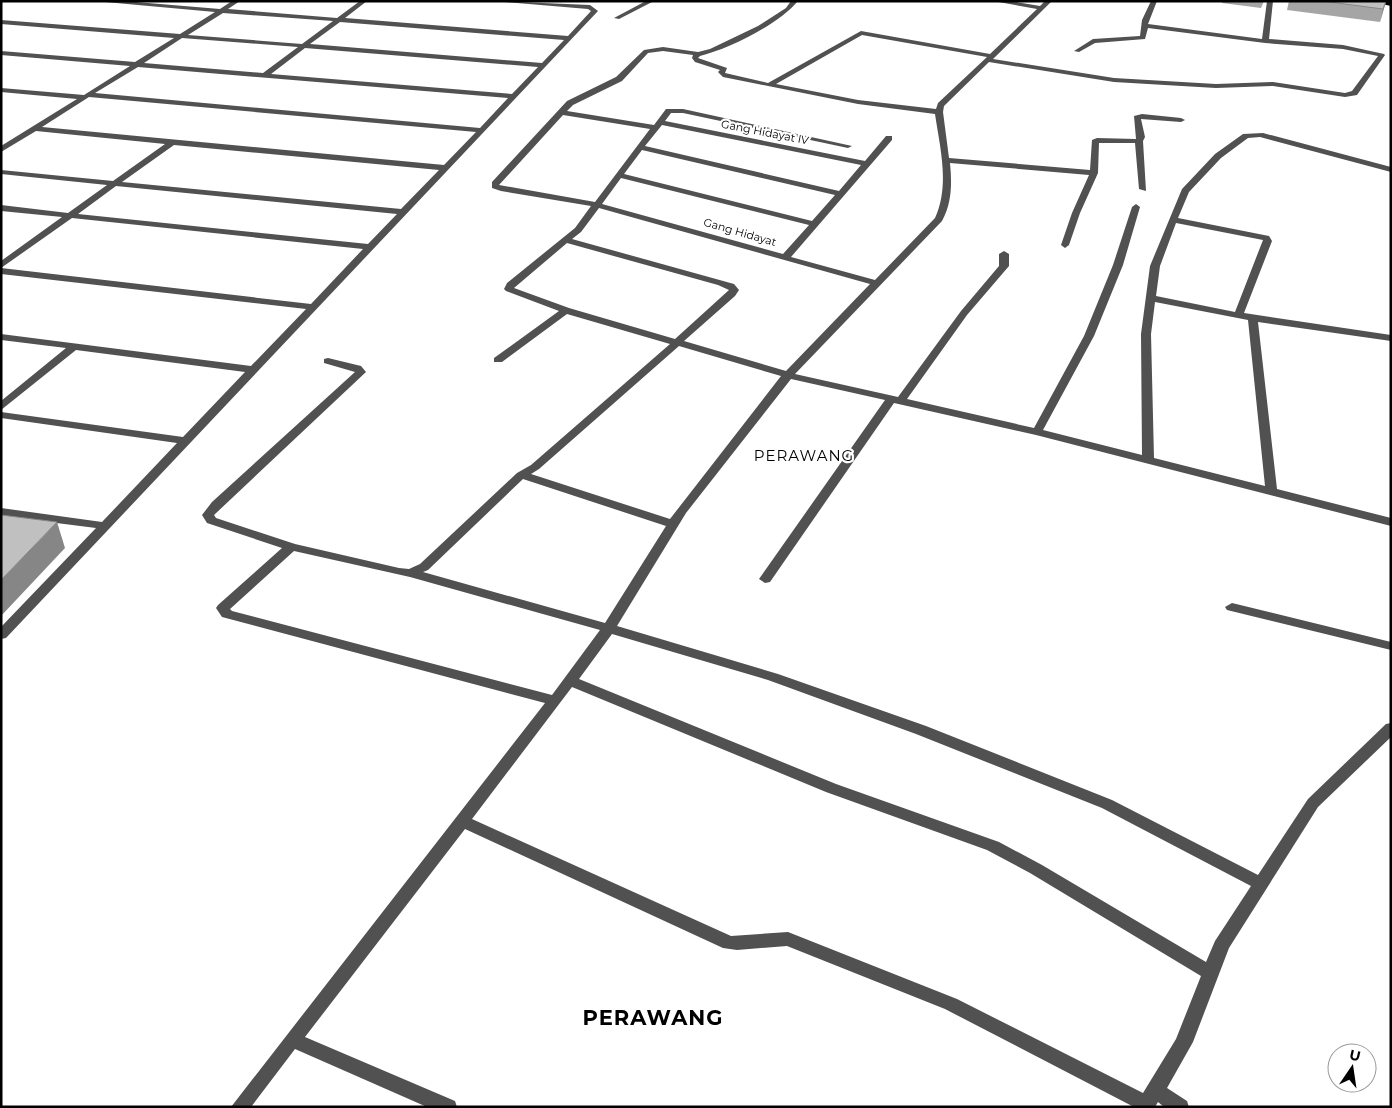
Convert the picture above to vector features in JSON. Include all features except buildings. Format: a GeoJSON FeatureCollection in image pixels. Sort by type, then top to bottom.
{"type":"FeatureCollection","features":[{"type":"Feature","properties":{"kind":"main road"},"geometry":{"type":"LineString","coordinates":[[1371,1],[1391,4]]}},
{"type":"Feature","properties":{"kind":"street"},"geometry":{"type":"LineString","coordinates":[[97,1],[570,38]]}},
{"type":"Feature","properties":{"kind":"street"},"geometry":{"type":"LineString","coordinates":[[1,150],[237,1]]}},
{"type":"Feature","properties":{"kind":"street"},"geometry":{"type":"LineString","coordinates":[[266,75],[364,1]]}},
{"type":"Feature","properties":{"kind":"street"},"geometry":{"type":"LineString","coordinates":[[1,635],[594,13],[594,9],[496,1]]}},
{"type":"Feature","properties":{"kind":"street"},"geometry":{"type":"LineString","coordinates":[[617,18],[651,1]]}},
{"type":"Feature","properties":{"kind":"street"},"geometry":{"type":"LineString","coordinates":[[560,112],[570,103],[619,79],[646,51],[663,49],[698,54],[712,51],[751,33],[788,9],[795,1]]}},
{"type":"Feature","properties":{"kind":"street"},"geometry":{"type":"LineString","coordinates":[[996,1],[1046,4]]}},
{"type":"Feature","properties":{"kind":"street"},"geometry":{"type":"LineString","coordinates":[[1077,51],[1093,41],[1143,38],[1145,20],[1154,1]]}},
{"type":"Feature","properties":{"kind":"street"},"geometry":{"type":"LineString","coordinates":[[1265,41],[1270,1]]}},
{"type":"Feature","properties":{"kind":"street"},"geometry":{"type":"LineString","coordinates":[[240,1107],[463,822],[570,681],[609,628],[673,524],[788,375],[939,219],[945,210],[945,160],[939,112],[941,104],[1046,4]]}},
{"type":"Feature","properties":{"kind":"street"},"geometry":{"type":"LineString","coordinates":[[1,22],[544,66]]}},
{"type":"Feature","properties":{"kind":"street"},"geometry":{"type":"LineString","coordinates":[[769,85],[861,33],[1114,80],[1216,86],[1273,84],[1346,95],[1354,93],[1382,55],[1343,47],[1265,41],[1145,25]]}},
{"type":"Feature","properties":{"kind":"street"},"geometry":{"type":"LineString","coordinates":[[1,53],[516,96]]}},
{"type":"Feature","properties":{"kind":"street"},"geometry":{"type":"LineString","coordinates":[[1,58],[10,53]]}},
{"type":"Feature","properties":{"kind":"street"},"geometry":{"type":"LineString","coordinates":[[698,54],[695,58],[697,61],[725,69],[721,72],[723,75],[858,102],[939,112]]}},
{"type":"Feature","properties":{"kind":"street"},"geometry":{"type":"LineString","coordinates":[[1,90],[482,130]]}},
{"type":"Feature","properties":{"kind":"street"},"geometry":{"type":"LineString","coordinates":[[848,146],[677,110],[668,112],[578,230],[512,283],[509,289],[566,310],[788,375],[1148,459],[1391,522]]}},
{"type":"Feature","properties":{"kind":"street","name":"Gang Hidayat IV"},"geometry":{"type":"LineString","coordinates":[[560,112],[658,125],[866,164]]}},
{"type":"Feature","properties":{"kind":"street","name":"Gang Hidayat"},"geometry":{"type":"LineString","coordinates":[[560,112],[496,182],[495,186],[501,189],[586,202],[876,283]]}},
{"type":"Feature","properties":{"kind":"street"},"geometry":{"type":"LineString","coordinates":[[1143,188],[1139,141],[1141,137],[1137,118],[1181,120]]}},
{"type":"Feature","properties":{"kind":"street"},"geometry":{"type":"LineString","coordinates":[[34,129],[446,168]]}},
{"type":"Feature","properties":{"kind":"street"},"geometry":{"type":"LineString","coordinates":[[1148,459],[1146,334],[1150,298],[1155,266],[1185,191],[1218,156],[1249,134],[1260,135],[1391,170]]}},
{"type":"Feature","properties":{"kind":"street"},"geometry":{"type":"LineString","coordinates":[[786,257],[889,138]]}},
{"type":"Feature","properties":{"kind":"street"},"geometry":{"type":"LineString","coordinates":[[1065,245],[1076,213],[1094,173],[1095,142],[1097,140],[1139,141]]}},
{"type":"Feature","properties":{"kind":"street"},"geometry":{"type":"LineString","coordinates":[[1,265],[172,142]]}},
{"type":"Feature","properties":{"kind":"street"},"geometry":{"type":"LineString","coordinates":[[640,148],[840,194]]}},
{"type":"Feature","properties":{"kind":"street"},"geometry":{"type":"LineString","coordinates":[[945,160],[1094,173]]}},
{"type":"Feature","properties":{"kind":"street"},"geometry":{"type":"LineString","coordinates":[[1,172],[403,212]]}},
{"type":"Feature","properties":{"kind":"street"},"geometry":{"type":"LineString","coordinates":[[619,175],[814,224]]}},
{"type":"Feature","properties":{"kind":"street"},"geometry":{"type":"LineString","coordinates":[[1036,432],[1089,336],[1118,265],[1136,207]]}},
{"type":"Feature","properties":{"kind":"street"},"geometry":{"type":"LineString","coordinates":[[1,208],[370,247]]}},
{"type":"Feature","properties":{"kind":"street"},"geometry":{"type":"LineString","coordinates":[[1173,220],[1266,238],[1268,241],[1239,315]]}},
{"type":"Feature","properties":{"kind":"street"},"geometry":{"type":"LineString","coordinates":[[411,573],[424,567],[521,475],[535,467],[732,294],[734,290],[731,286],[566,240]]}},
{"type":"Feature","properties":{"kind":"street"},"geometry":{"type":"LineString","coordinates":[[765,579],[896,399],[1004,266],[1004,254]]}},
{"type":"Feature","properties":{"kind":"street"},"geometry":{"type":"LineString","coordinates":[[1,271],[313,307]]}},
{"type":"Feature","properties":{"kind":"street"},"geometry":{"type":"LineString","coordinates":[[1150,298],[1253,318],[1391,338]]}},
{"type":"Feature","properties":{"kind":"street"},"geometry":{"type":"LineString","coordinates":[[498,360],[566,310]]}},
{"type":"Feature","properties":{"kind":"street"},"geometry":{"type":"LineString","coordinates":[[1253,318],[1271,490]]}},
{"type":"Feature","properties":{"kind":"street"},"geometry":{"type":"LineString","coordinates":[[1,337],[254,370]]}},
{"type":"Feature","properties":{"kind":"street"},"geometry":{"type":"LineString","coordinates":[[1,407],[75,346]]}},
{"type":"Feature","properties":{"kind":"street"},"geometry":{"type":"LineString","coordinates":[[328,360],[357,368],[361,372],[216,505],[208,515],[211,520],[291,547],[411,573],[609,628],[773,677],[921,730],[1107,804],[1261,884]]}},
{"type":"Feature","properties":{"kind":"street"},"geometry":{"type":"LineString","coordinates":[[1,415],[186,441]]}},
{"type":"Feature","properties":{"kind":"street"},"geometry":{"type":"LineString","coordinates":[[521,475],[673,524]]}},
{"type":"Feature","properties":{"kind":"street"},"geometry":{"type":"LineString","coordinates":[[1,512],[105,526]]}},
{"type":"Feature","properties":{"kind":"street"},"geometry":{"type":"LineString","coordinates":[[291,547],[226,605],[223,611],[228,614],[555,701]]}},
{"type":"Feature","properties":{"kind":"street"},"geometry":{"type":"LineString","coordinates":[[1232,606],[1391,646]]}},
{"type":"Feature","properties":{"kind":"street"},"geometry":{"type":"LineString","coordinates":[[570,681],[831,788],[993,846],[1036,869],[1084,900],[1210,973]]}},
{"type":"Feature","properties":{"kind":"street"},"geometry":{"type":"LineString","coordinates":[[1149,1100],[1184,1042],[1221,946],[1313,803],[1388,733]]}},
{"type":"Feature","properties":{"kind":"street"},"geometry":{"type":"LineString","coordinates":[[463,822],[729,943],[752,943],[769,938],[788,939],[951,1004],[1149,1100],[1180,1107]]}},
{"type":"Feature","properties":{"kind":"street"},"geometry":{"type":"LineString","coordinates":[[293,1040],[448,1107]]}},
{"type":"Feature","properties":{"kind":"district","name":"PERAWANG"},"geometry":{"type":"Point","coordinates":[804,455]}},
{"type":"Feature","properties":{"kind":"district","name":"PERAWANG"},"geometry":{"type":"Point","coordinates":[653,1017]}}]}
